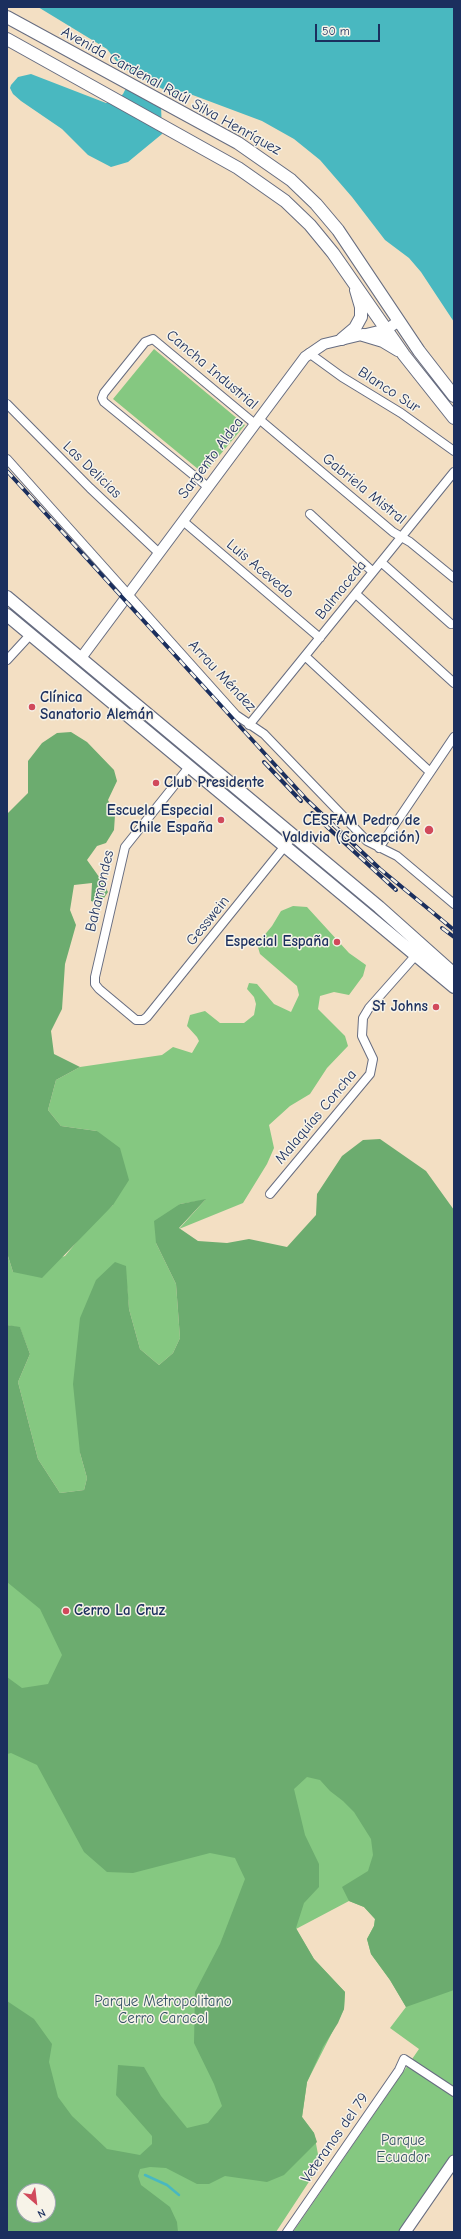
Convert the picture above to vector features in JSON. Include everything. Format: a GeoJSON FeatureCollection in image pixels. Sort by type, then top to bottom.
{"type":"FeatureCollection","features":[{"type":"Feature","properties":{"kind":"main road","name":"Avenida Cardenal Raúl Silva Henríquez"},"geometry":{"type":"LineString","coordinates":[[7,17],[227,138],[282,173],[316,204],[349,245],[399,321],[454,396]]}},
{"type":"Feature","properties":{"kind":"main road"},"geometry":{"type":"LineString","coordinates":[[10,41],[250,175],[285,201],[310,225],[353,279],[404,355],[454,418]]}},
{"type":"Feature","properties":{"kind":"main road"},"geometry":{"type":"LineString","coordinates":[[342,339],[355,328],[361,317],[353,279]]}},
{"type":"Feature","properties":{"kind":"main road"},"geometry":{"type":"LineString","coordinates":[[363,335],[383,341],[404,355]]}},
{"type":"Feature","properties":{"kind":"main road"},"geometry":{"type":"LineString","coordinates":[[7,597],[379,907],[454,974]]}},
{"type":"Feature","properties":{"kind":"main road"},"geometry":{"type":"LineString","coordinates":[[7,615],[454,987]]}},
{"type":"Feature","properties":{"kind":"main road"},"geometry":{"type":"LineString","coordinates":[[30,635],[34,619]]}},
{"type":"Feature","properties":{"kind":"main road"},"geometry":{"type":"LineString","coordinates":[[62,661],[72,662],[81,658]]}},
{"type":"Feature","properties":{"kind":"main road"},"geometry":{"type":"LineString","coordinates":[[79,675],[81,658]]}},
{"type":"Feature","properties":{"kind":"main road"},"geometry":{"type":"LineString","coordinates":[[405,2232],[454,2161]]}},
{"type":"Feature","properties":{"kind":"street","name":"Sargento Aldea"},"geometry":{"type":"LineString","coordinates":[[81,658],[309,353],[324,344],[387,329],[399,321]]}},
{"type":"Feature","properties":{"kind":"street","name":"Cancha Industrial"},"geometry":{"type":"LineString","coordinates":[[208,487],[104,402],[102,398],[104,392],[145,342],[154,339],[257,422]]}},
{"type":"Feature","properties":{"kind":"street","name":"Blanco Sur"},"geometry":{"type":"LineString","coordinates":[[309,353],[342,377],[401,413],[454,451]]}},
{"type":"Feature","properties":{"kind":"street","name":"Las Delicias"},"geometry":{"type":"LineString","coordinates":[[7,404],[90,488],[159,553]]}},
{"type":"Feature","properties":{"kind":"street","name":"Gabriela Mistral"},"geometry":{"type":"LineString","coordinates":[[257,422],[392,532],[410,542],[454,578]]}},
{"type":"Feature","properties":{"kind":"street","name":"Arrau Méndez"},"geometry":{"type":"LineString","coordinates":[[7,459],[236,715],[264,734],[367,840],[379,848],[397,856],[454,904]]}},
{"type":"Feature","properties":{"kind":"street","name":"Balmaceda"},"geometry":{"type":"LineString","coordinates":[[250,725],[454,472]]}},
{"type":"Feature","properties":{"kind":"street"},"geometry":{"type":"LineString","coordinates":[[310,514],[373,572]]}},
{"type":"Feature","properties":{"kind":"street","name":"Luis Acevedo"},"geometry":{"type":"LineString","coordinates":[[183,521],[320,638]]}},
{"type":"Feature","properties":{"kind":"street"},"geometry":{"type":"LineString","coordinates":[[381,562],[451,624]]}},
{"type":"Feature","properties":{"kind":"street"},"geometry":{"type":"LineString","coordinates":[[356,594],[454,683]]}},
{"type":"Feature","properties":{"kind":"street"},"geometry":{"type":"LineString","coordinates":[[7,660],[30,635]]}},
{"type":"Feature","properties":{"kind":"street"},"geometry":{"type":"LineString","coordinates":[[305,656],[430,772]]}},
{"type":"Feature","properties":{"kind":"street"},"geometry":{"type":"LineString","coordinates":[[379,848],[454,737]]}},
{"type":"Feature","properties":{"kind":"street","name":"Bahamondes"},"geometry":{"type":"LineString","coordinates":[[141,1020],[136,1020],[99,989],[95,984],[95,977],[125,847],[189,767]]}},
{"type":"Feature","properties":{"kind":"street","name":"Gesswein"},"geometry":{"type":"LineString","coordinates":[[141,1020],[147,1017],[294,836]]}},
{"type":"Feature","properties":{"kind":"street","name":"Malaquías Concha"},"geometry":{"type":"LineString","coordinates":[[270,1194],[370,1074],[373,1059],[362,1036],[363,1018],[369,1008],[416,956]]}},
{"type":"Feature","properties":{"kind":"street","name":"Veteranos del 79"},"geometry":{"type":"LineString","coordinates":[[287,2232],[404,2059],[454,2092]]}},
{"type":"Feature","properties":{"kind":"green space"},"geometry":{"type":"Polygon","coordinates":[[[154,349],[245,425],[204,474],[113,399],[154,349]]]}},
{"type":"Feature","properties":{"kind":"green space"},"geometry":{"type":"Polygon","coordinates":[[[71,732],[87,742],[114,770],[117,781],[108,800],[115,815],[114,830],[106,843],[97,846],[87,860],[108,892],[100,904],[91,901],[92,883],[74,885],[70,910],[76,925],[65,964],[62,1009],[51,1031],[54,1054],[80,1067],[56,1080],[48,1110],[61,1126],[97,1131],[120,1148],[129,1180],[113,1205],[42,1278],[13,1272],[7,1253],[7,814],[28,793],[28,761],[42,743],[57,733],[71,732]]]}},
{"type":"Feature","properties":{"kind":"green space"},"geometry":{"type":"Polygon","coordinates":[[[293,906],[307,907],[349,953],[366,965],[363,976],[349,995],[334,992],[320,996],[318,1009],[345,1036],[348,1046],[327,1068],[310,1094],[290,1106],[269,1125],[274,1148],[267,1164],[243,1203],[179,1229],[205,1200],[180,1204],[156,1243],[176,1284],[180,1338],[173,1353],[159,1365],[140,1349],[129,1309],[125,1266],[80,1453],[87,1478],[84,1490],[60,1493],[38,1459],[18,1382],[30,1354],[20,1328],[7,1325],[7,1253],[13,1272],[65,1256],[93,1222],[113,1205],[97,1131],[61,1126],[48,1110],[56,1080],[80,1067],[162,1055],[173,1047],[192,1053],[199,1041],[187,1026],[190,1015],[205,1011],[220,1023],[244,1023],[254,1015],[256,1004],[254,997],[247,989],[249,983],[257,984],[274,1004],[291,1012],[299,995],[297,986],[260,954],[257,944],[272,926],[281,911],[293,906]]]}},
{"type":"Feature","properties":{"kind":"green space"},"geometry":{"type":"Polygon","coordinates":[[[380,1139],[426,1171],[454,1210],[454,1990],[406,2007],[390,1980],[371,1954],[367,1939],[374,1926],[375,1919],[364,1907],[349,1901],[342,1887],[368,1871],[373,1855],[371,1839],[354,1812],[343,1801],[330,1791],[320,1780],[307,1777],[294,1789],[305,1835],[319,1864],[319,1887],[304,1903],[296,1928],[314,1959],[345,1992],[344,2009],[338,2023],[323,2047],[307,2082],[302,2117],[314,2133],[317,2142],[284,2175],[267,2182],[225,2176],[209,2184],[197,2184],[166,2168],[150,2167],[140,2169],[138,2176],[141,2185],[170,2207],[177,2222],[178,2232],[7,2232],[7,2001],[34,2019],[52,2044],[49,2062],[58,2097],[72,2116],[107,2149],[140,2155],[152,2144],[152,2136],[116,2095],[118,2065],[144,2067],[161,2096],[187,2128],[208,2123],[222,2106],[214,2084],[194,2043],[195,1992],[220,1944],[245,1879],[235,1858],[210,1853],[133,1873],[107,1872],[84,1852],[37,1765],[11,1753],[7,1754],[7,1677],[22,1688],[48,1684],[62,1655],[40,1609],[7,1582],[7,1325],[20,1327],[30,1354],[18,1382],[38,1459],[60,1493],[84,1490],[87,1478],[80,1453],[73,1384],[80,1318],[96,1280],[115,1262],[126,1266],[129,1309],[140,1349],[159,1365],[173,1353],[180,1338],[176,1284],[156,1243],[154,1221],[180,1204],[206,1199],[179,1228],[198,1241],[227,1243],[249,1239],[287,1247],[316,1215],[317,1194],[342,1156],[363,1140],[380,1139]]]}},
{"type":"Feature","properties":{"kind":"green space","name":"Parque Metropolitano Cerro Caracol"},"geometry":{"type":"Polygon","coordinates":[[[7,1578],[454,1650],[454,2153],[399,2232],[293,2232],[419,2049],[390,2028],[406,2007],[390,1980],[371,1954],[367,1939],[374,1926],[375,1919],[364,1907],[349,1901],[296,1929],[314,1959],[345,1992],[344,2009],[307,2082],[302,2117],[314,2133],[320,2165],[276,2232],[7,2232],[7,1578]]]}},
{"type":"Feature","properties":{"kind":"water"},"geometry":{"type":"Polygon","coordinates":[[[38,7],[454,7],[454,322],[421,272],[409,258],[385,240],[352,197],[320,160],[294,139],[262,121],[190,94],[182,95],[161,105],[162,134],[128,162],[111,167],[88,155],[62,129],[13,94],[10,88],[11,85],[18,77],[31,74],[106,103],[119,98],[123,94],[128,84],[127,75],[107,49],[38,7]]]}},
{"type":"Feature","properties":{"kind":"pier"},"geometry":{"type":"Polygon","coordinates":[[[115,63],[179,98],[166,103],[163,109],[124,87],[125,75],[115,63]]]}},
{"type":"Feature","properties":{"kind":"waterway"},"geometry":{"type":"LineString","coordinates":[[145,2175],[167,2185],[179,2195]]}},
{"type":"Feature","properties":{"kind":"railway"},"geometry":{"type":"LineString","coordinates":[[7,471],[307,800],[380,869],[454,930]]}},
{"type":"Feature","properties":{"kind":"railway"},"geometry":{"type":"LineString","coordinates":[[264,762],[301,801]]}},
{"type":"Feature","properties":{"kind":"railway"},"geometry":{"type":"LineString","coordinates":[[312,813],[396,890]]}},
{"type":"Feature","properties":{"kind":"railway"},"geometry":{"type":"LineString","coordinates":[[442,928],[454,937]]}},
{"type":"Feature","properties":{"kind":"place","name":"Clínica Sanatorio Alemán"},"geometry":{"type":"Point","coordinates":[32,707]}},
{"type":"Feature","properties":{"kind":"place","name":"Club Presidente"},"geometry":{"type":"Point","coordinates":[156,783]}},
{"type":"Feature","properties":{"kind":"place","name":"Escuela Especial Chile España"},"geometry":{"type":"Point","coordinates":[221,820]}},
{"type":"Feature","properties":{"kind":"place","name":"CESFAM Pedro de Valdivia (Concepción)"},"geometry":{"type":"Point","coordinates":[429,830]}},
{"type":"Feature","properties":{"kind":"place","name":"Especial España"},"geometry":{"type":"Point","coordinates":[337,942]}},
{"type":"Feature","properties":{"kind":"place","name":"St Johns"},"geometry":{"type":"Point","coordinates":[436,1007]}},
{"type":"Feature","properties":{"kind":"place","name":"Cerro La Cruz"},"geometry":{"type":"Point","coordinates":[66,1611]}},
{"type":"Feature","properties":{"kind":"park label","name":"Parque Ecuador"},"geometry":{"type":"Point","coordinates":[403,2150]}}]}
